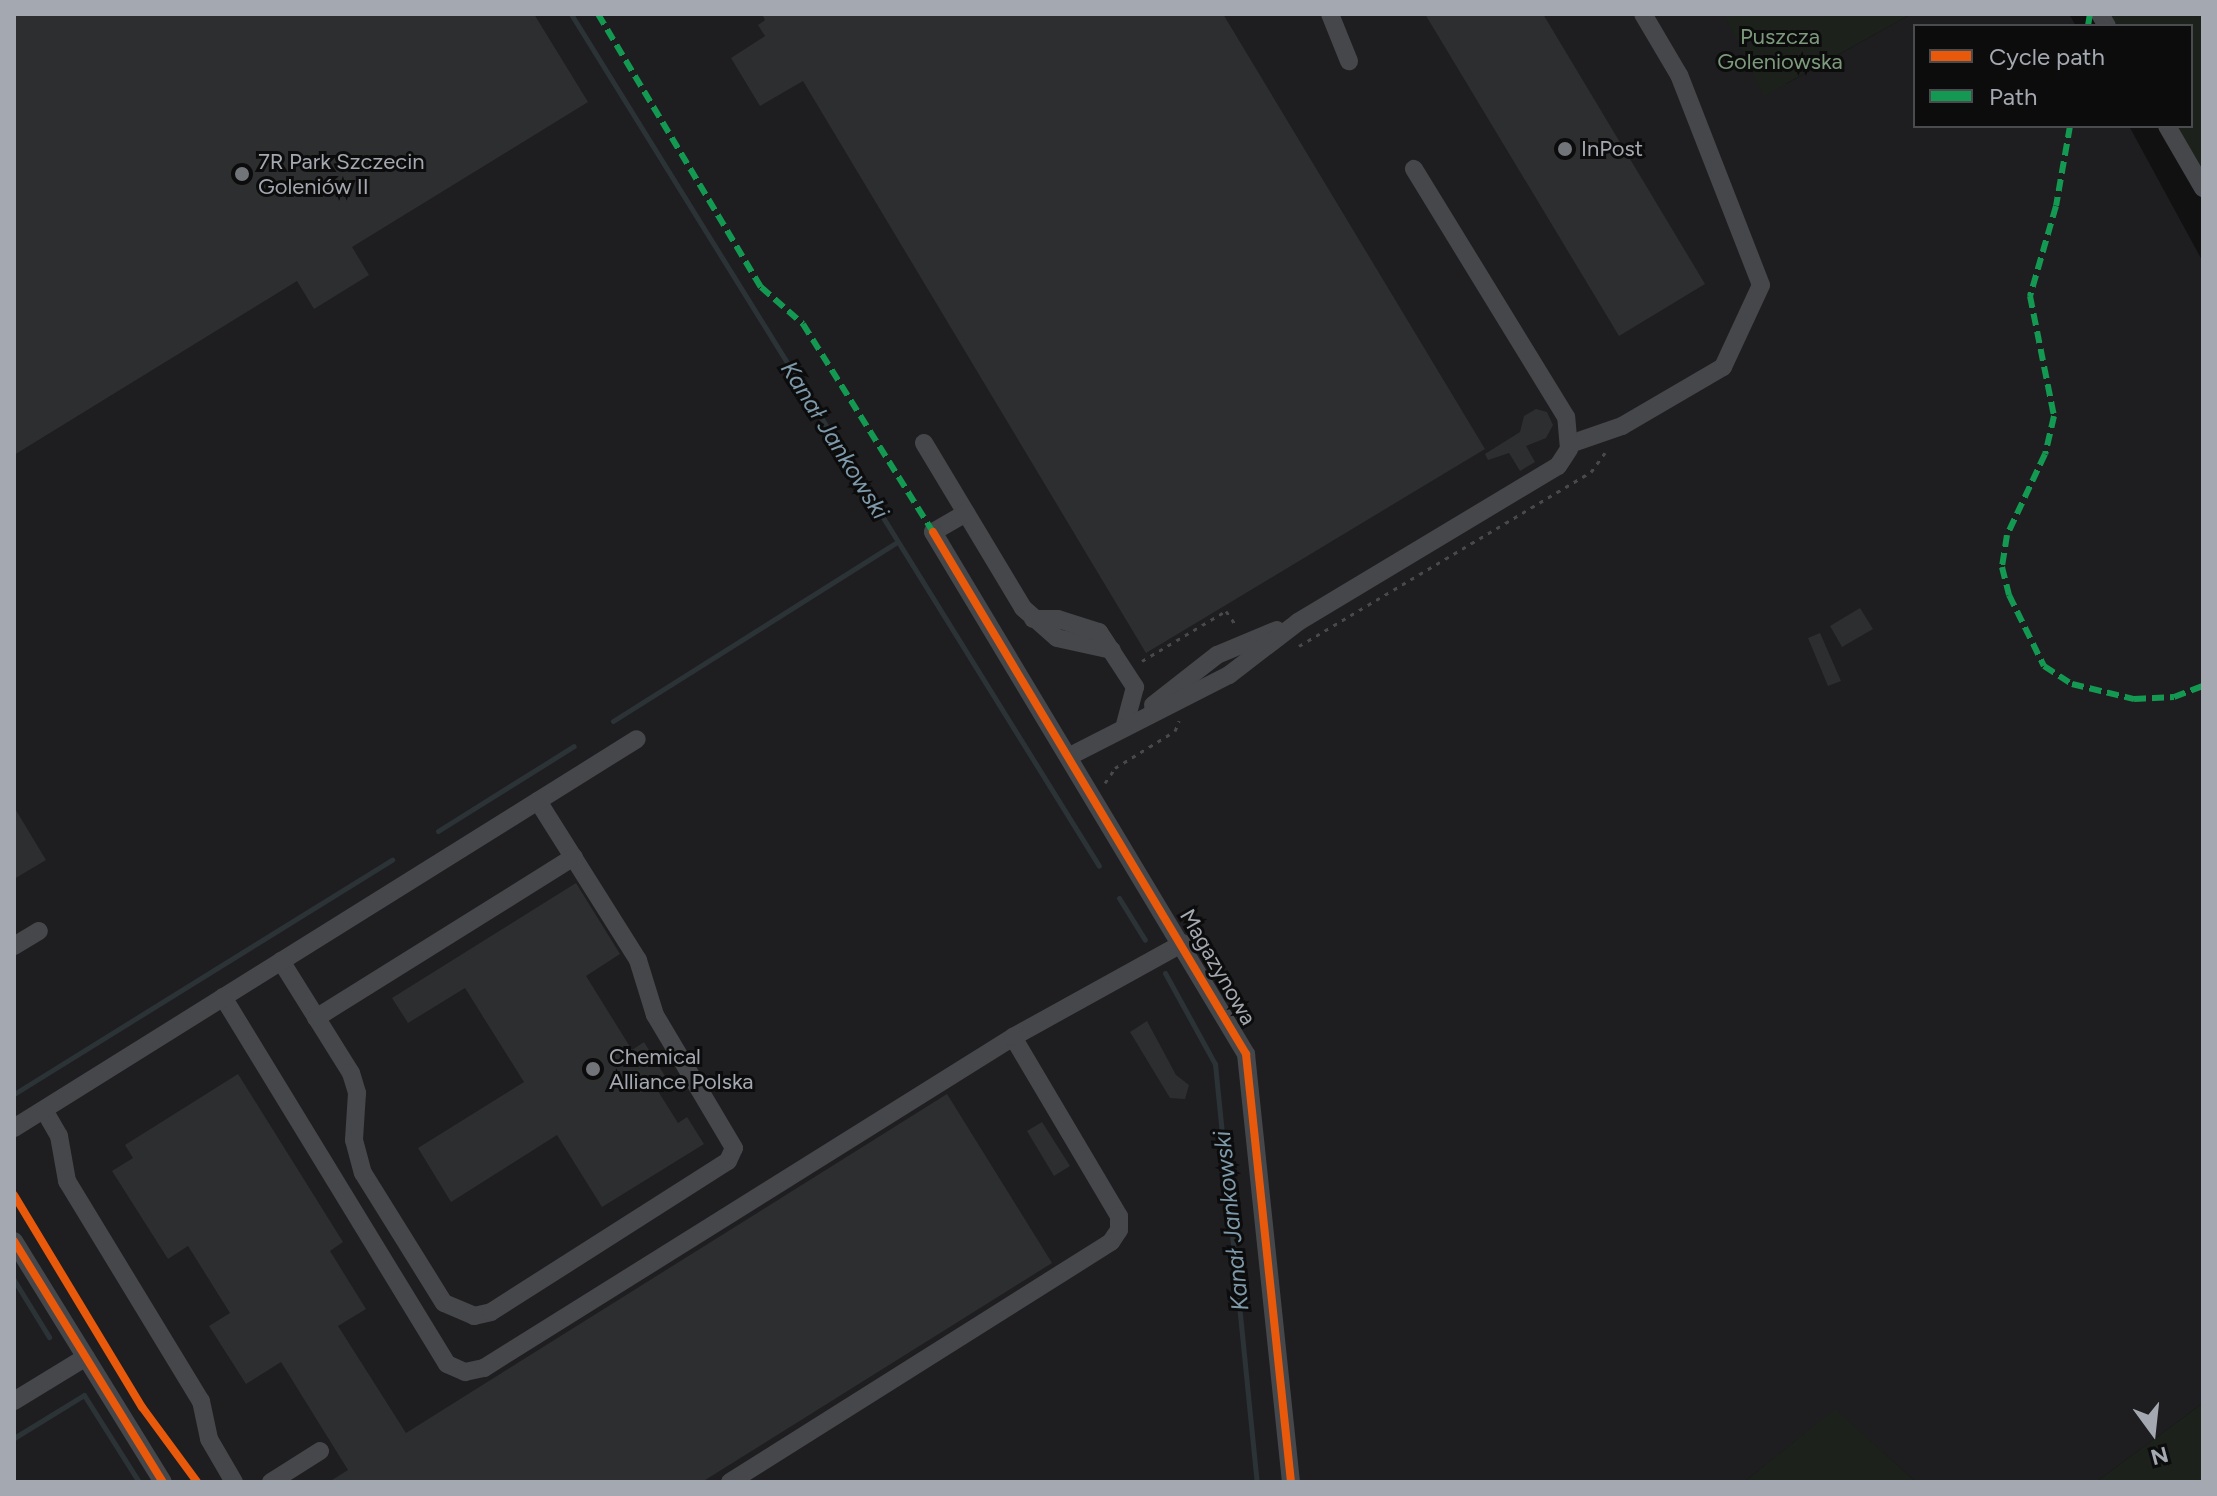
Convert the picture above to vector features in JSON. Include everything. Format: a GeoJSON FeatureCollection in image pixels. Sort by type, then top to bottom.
{"type":"FeatureCollection","features":[{"type":"Feature","properties":{"kind":"street"},"geometry":{"type":"LineString","coordinates":[[1330,14],[1349,61]]}},
{"type":"Feature","properties":{"kind":"street"},"geometry":{"type":"LineString","coordinates":[[1570,444],[1610,432],[1727,363],[1761,285],[1679,75],[1643,14]]}},
{"type":"Feature","properties":{"kind":"street"},"geometry":{"type":"LineString","coordinates":[[2168,128],[2203,188]]}},
{"type":"Feature","properties":{"kind":"street"},"geometry":{"type":"LineString","coordinates":[[1072,755],[1133,720],[1217,655],[1298,622],[1558,466],[1570,444],[1566,417],[1414,169]]}},
{"type":"Feature","properties":{"kind":"street"},"geometry":{"type":"LineString","coordinates":[[924,443],[1033,619],[1058,619],[1099,632],[1135,687],[1133,720]]}},
{"type":"Feature","properties":{"kind":"street","name":"Magazynowa"},"geometry":{"type":"LineString","coordinates":[[966,513],[933,532],[1072,755],[1236,1031],[1253,1084],[1291,1482]]}},
{"type":"Feature","properties":{"kind":"street"},"geometry":{"type":"LineString","coordinates":[[14,1128],[637,739]]}},
{"type":"Feature","properties":{"kind":"street"},"geometry":{"type":"LineString","coordinates":[[281,961],[351,1073],[357,1093],[354,1140],[363,1173],[444,1303],[474,1316],[491,1312],[728,1161],[734,1148],[655,1015],[638,960],[538,801]]}},
{"type":"Feature","properties":{"kind":"street"},"geometry":{"type":"LineString","coordinates":[[316,1018],[574,857]]}},
{"type":"Feature","properties":{"kind":"street"},"geometry":{"type":"LineString","coordinates":[[14,946],[39,931]]}},
{"type":"Feature","properties":{"kind":"street"},"geometry":{"type":"LineString","coordinates":[[223,997],[447,1364],[465,1372],[484,1368],[1013,1037],[1183,943]]}},
{"type":"Feature","properties":{"kind":"street"},"geometry":{"type":"LineString","coordinates":[[730,1482],[1111,1242],[1119,1230],[1119,1216],[1013,1037]]}},
{"type":"Feature","properties":{"kind":"street"},"geometry":{"type":"LineString","coordinates":[[44,1110],[59,1136],[67,1181],[195,1390],[209,1439],[234,1482]]}},
{"type":"Feature","properties":{"kind":"street"},"geometry":{"type":"LineString","coordinates":[[14,1241],[163,1482]]}},
{"type":"Feature","properties":{"kind":"street"},"geometry":{"type":"LineString","coordinates":[[14,1401],[86,1357]]}},
{"type":"Feature","properties":{"kind":"street"},"geometry":{"type":"LineString","coordinates":[[271,1482],[320,1451]]}},
{"type":"Feature","properties":{"kind":"path"},"geometry":{"type":"LineString","coordinates":[[1293,648],[1591,472],[1617,446],[1610,432]]}},
{"type":"Feature","properties":{"kind":"path"},"geometry":{"type":"LineString","coordinates":[[1142,661],[1226,611],[1241,634]]}},
{"type":"Feature","properties":{"kind":"path"},"geometry":{"type":"LineString","coordinates":[[1103,811],[1110,807],[1105,782],[1110,773],[1175,731],[1182,713]]}},
{"type":"Feature","properties":{"kind":"shaded area"},"geometry":{"type":"Polygon","coordinates":[[[14,14],[1749,14],[1786,84],[1911,14],[2069,14],[2075,24],[1913,24],[1913,128],[2130,128],[2203,262],[2203,1403],[2096,1482],[1916,1482],[1835,1410],[1744,1482],[14,1482],[14,14]]]}},
{"type":"Feature","properties":{"kind":"green space","name":"Puszcza Goleniowska"},"geometry":{"type":"Polygon","coordinates":[[[1724,14],[1911,14],[1764,96],[1724,14]]]}},
{"type":"Feature","properties":{"kind":"green space"},"geometry":{"type":"Polygon","coordinates":[[[2108,14],[2203,14],[2203,181],[2173,128],[2193,128],[2193,24],[2114,24],[2108,14]]]}},
{"type":"Feature","properties":{"kind":"green space"},"geometry":{"type":"Polygon","coordinates":[[[2203,1403],[2203,1482],[2096,1482],[2203,1403]]]}},
{"type":"Feature","properties":{"kind":"green space"},"geometry":{"type":"Polygon","coordinates":[[[1835,1409],[1916,1482],[1744,1482],[1835,1409]]]}},
{"type":"Feature","properties":{"kind":"building","name":"7R Park Szczecin Goleniów II"},"geometry":{"type":"Polygon","coordinates":[[[14,14],[534,14],[588,102],[352,247],[369,275],[314,309],[297,281],[14,455],[14,14]]]}},
{"type":"Feature","properties":{"kind":"building"},"geometry":{"type":"Polygon","coordinates":[[[762,14],[1223,14],[1485,449],[1146,653],[803,81],[760,106],[731,58],[765,36],[758,25],[765,20],[762,14]]]}},
{"type":"Feature","properties":{"kind":"building","name":"InPost"},"geometry":{"type":"Polygon","coordinates":[[[1425,14],[1543,14],[1705,284],[1619,336],[1425,14]]]}},
{"type":"Feature","properties":{"kind":"building"},"geometry":{"type":"Polygon","coordinates":[[[1536,409],[1547,412],[1553,425],[1546,438],[1526,446],[1535,462],[1520,471],[1509,453],[1488,460],[1485,454],[1520,432],[1524,416],[1536,409]]]}},
{"type":"Feature","properties":{"kind":"building"},"geometry":{"type":"Polygon","coordinates":[[[1860,608],[1873,629],[1842,647],[1830,626],[1860,608]]]}},
{"type":"Feature","properties":{"kind":"building"},"geometry":{"type":"Polygon","coordinates":[[[1820,633],[1841,681],[1828,686],[1808,638],[1820,633]]]}},
{"type":"Feature","properties":{"kind":"building"},"geometry":{"type":"Polygon","coordinates":[[[14,807],[46,860],[14,879],[14,807]]]}},
{"type":"Feature","properties":{"kind":"building"},"geometry":{"type":"Polygon","coordinates":[[[576,883],[620,954],[586,976],[632,1050],[644,1042],[668,1081],[656,1088],[678,1123],[687,1117],[704,1144],[602,1207],[557,1135],[451,1202],[418,1148],[524,1082],[465,988],[408,1023],[392,998],[576,883]]]}},
{"type":"Feature","properties":{"kind":"building"},"geometry":{"type":"Polygon","coordinates":[[[1147,1021],[1176,1075],[1189,1085],[1185,1099],[1170,1098],[1130,1032],[1147,1021]]]}},
{"type":"Feature","properties":{"kind":"building"},"geometry":{"type":"Polygon","coordinates":[[[238,1074],[343,1242],[330,1251],[366,1309],[338,1326],[406,1433],[947,1094],[1052,1263],[702,1482],[329,1482],[348,1470],[281,1362],[246,1384],[209,1326],[230,1313],[188,1246],[168,1259],[112,1171],[133,1158],[125,1145],[238,1074]]]}},
{"type":"Feature","properties":{"kind":"building"},"geometry":{"type":"Polygon","coordinates":[[[1042,1122],[1070,1166],[1054,1176],[1027,1131],[1042,1122]]]}},
{"type":"Feature","properties":{"kind":"waterway","name":"Kanał Jankowski"},"geometry":{"type":"LineString","coordinates":[[571,14],[1099,866]]}},
{"type":"Feature","properties":{"kind":"waterway"},"geometry":{"type":"LineString","coordinates":[[613,721],[897,542]]}},
{"type":"Feature","properties":{"kind":"waterway"},"geometry":{"type":"LineString","coordinates":[[438,831],[574,746]]}},
{"type":"Feature","properties":{"kind":"waterway"},"geometry":{"type":"LineString","coordinates":[[14,1094],[392,860]]}},
{"type":"Feature","properties":{"kind":"waterway","name":"Kanał Jankowski"},"geometry":{"type":"LineString","coordinates":[[1119,898],[1145,940]]}},
{"type":"Feature","properties":{"kind":"waterway","name":"Kanał Jankowski"},"geometry":{"type":"LineString","coordinates":[[1165,973],[1215,1064],[1257,1482]]}},
{"type":"Feature","properties":{"kind":"waterway"},"geometry":{"type":"LineString","coordinates":[[14,1280],[49,1337]]}},
{"type":"Feature","properties":{"kind":"waterway"},"geometry":{"type":"LineString","coordinates":[[14,1438],[84,1395],[139,1482]]}},
{"type":"Feature","properties":{"kind":"marked path"},"geometry":{"type":"LineString","coordinates":[[598,14],[761,287],[803,324],[933,532]]}},
{"type":"Feature","properties":{"kind":"marked path"},"geometry":{"type":"LineString","coordinates":[[2088,24],[2090,14]]}},
{"type":"Feature","properties":{"kind":"marked path"},"geometry":{"type":"LineString","coordinates":[[2070,128],[2056,206],[2030,296],[2054,416],[2045,454],[2007,535],[2002,567],[2009,595],[2044,666],[2072,684],[2134,699],[2174,697],[2203,686]]}},
{"type":"Feature","properties":{"kind":"cycle path"},"geometry":{"type":"LineString","coordinates":[[933,532],[1246,1054],[1291,1482]]}},
{"type":"Feature","properties":{"kind":"cycle path"},"geometry":{"type":"LineString","coordinates":[[14,1195],[142,1407],[197,1482]]}},
{"type":"Feature","properties":{"kind":"cycle path"},"geometry":{"type":"LineString","coordinates":[[14,1241],[163,1482]]}},
{"type":"Feature","properties":{"kind":"place","name":"InPost"},"geometry":{"type":"Point","coordinates":[1565,149]}},
{"type":"Feature","properties":{"kind":"place","name":"7R Park Szczecin Goleniów II"},"geometry":{"type":"Point","coordinates":[242,174]}},
{"type":"Feature","properties":{"kind":"place","name":"Chemical Alliance Polska"},"geometry":{"type":"Point","coordinates":[593,1069]}}]}
